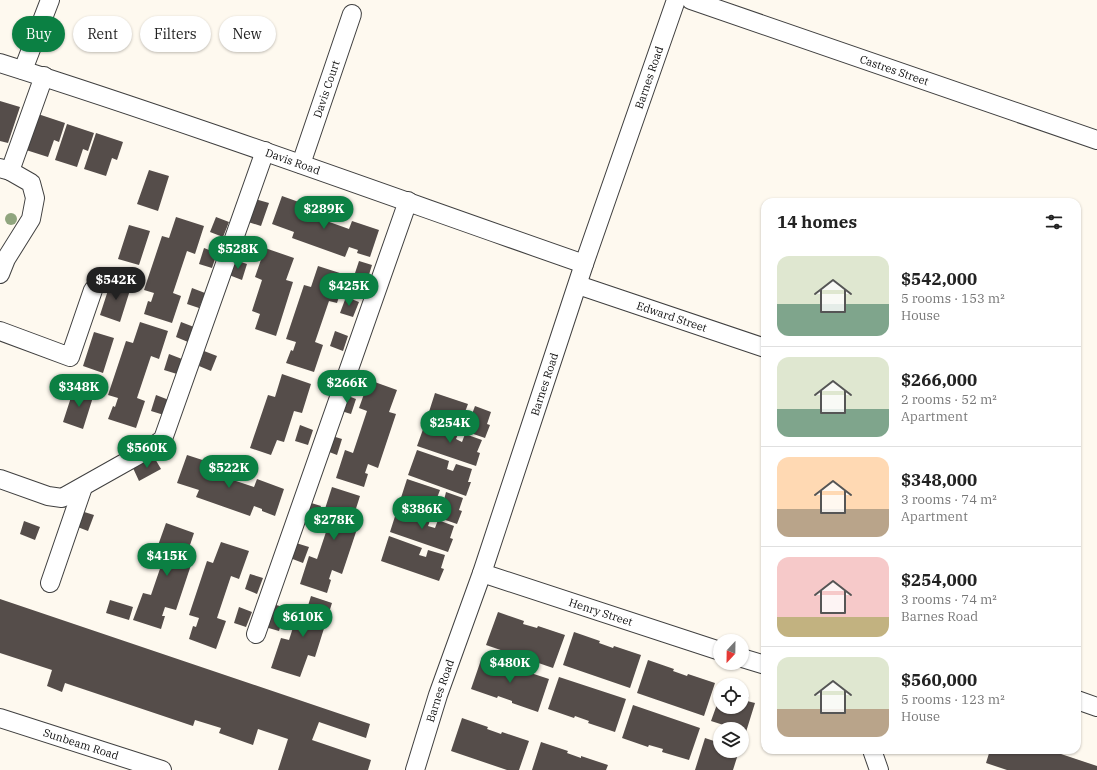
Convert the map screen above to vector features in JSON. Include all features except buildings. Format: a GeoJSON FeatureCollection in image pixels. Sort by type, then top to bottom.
{"type":"FeatureCollection","features":[{"type":"Feature","properties":{"kind":"street"},"geometry":{"type":"LineString","coordinates":[[23,70],[50,0]]}},
{"type":"Feature","properties":{"kind":"street","name":"Barnes Road"},"geometry":{"type":"LineString","coordinates":[[415,770],[438,695],[482,573],[584,264],[676,0]]}},
{"type":"Feature","properties":{"kind":"street","name":"Castres Street"},"geometry":{"type":"LineString","coordinates":[[691,0],[1097,140]]}},
{"type":"Feature","properties":{"kind":"street","name":"Davis Court"},"geometry":{"type":"LineString","coordinates":[[301,164],[352,14]]}},
{"type":"Feature","properties":{"kind":"street","name":"Davis Road"},"geometry":{"type":"LineString","coordinates":[[0,63],[44,76],[265,151],[584,264]]}},
{"type":"Feature","properties":{"kind":"street"},"geometry":{"type":"LineString","coordinates":[[0,274],[6,259],[31,219],[35,198],[31,183],[5,169],[44,76]]}},
{"type":"Feature","properties":{"kind":"street"},"geometry":{"type":"LineString","coordinates":[[0,479],[48,496],[58,498],[83,487],[151,448],[159,443],[165,436],[265,151]]}},
{"type":"Feature","properties":{"kind":"street"},"geometry":{"type":"LineString","coordinates":[[256,634],[408,201]]}},
{"type":"Feature","properties":{"kind":"street","name":"Edward Street"},"geometry":{"type":"LineString","coordinates":[[578,285],[761,347]]}},
{"type":"Feature","properties":{"kind":"street"},"geometry":{"type":"LineString","coordinates":[[0,331],[70,357],[93,290]]}},
{"type":"Feature","properties":{"kind":"street"},"geometry":{"type":"LineString","coordinates":[[50,583],[83,487]]}},
{"type":"Feature","properties":{"kind":"street","name":"Henry Street"},"geometry":{"type":"LineString","coordinates":[[482,573],[713,649]]}},
{"type":"Feature","properties":{"kind":"street"},"geometry":{"type":"LineString","coordinates":[[749,660],[761,664]]}},
{"type":"Feature","properties":{"kind":"street"},"geometry":{"type":"LineString","coordinates":[[1081,701],[1097,707]]}},
{"type":"Feature","properties":{"kind":"street","name":"Sunbeam Road"},"geometry":{"type":"LineString","coordinates":[[0,718],[162,770]]}},
{"type":"Feature","properties":{"kind":"street"},"geometry":{"type":"LineString","coordinates":[[873,754],[879,770]]}}]}
